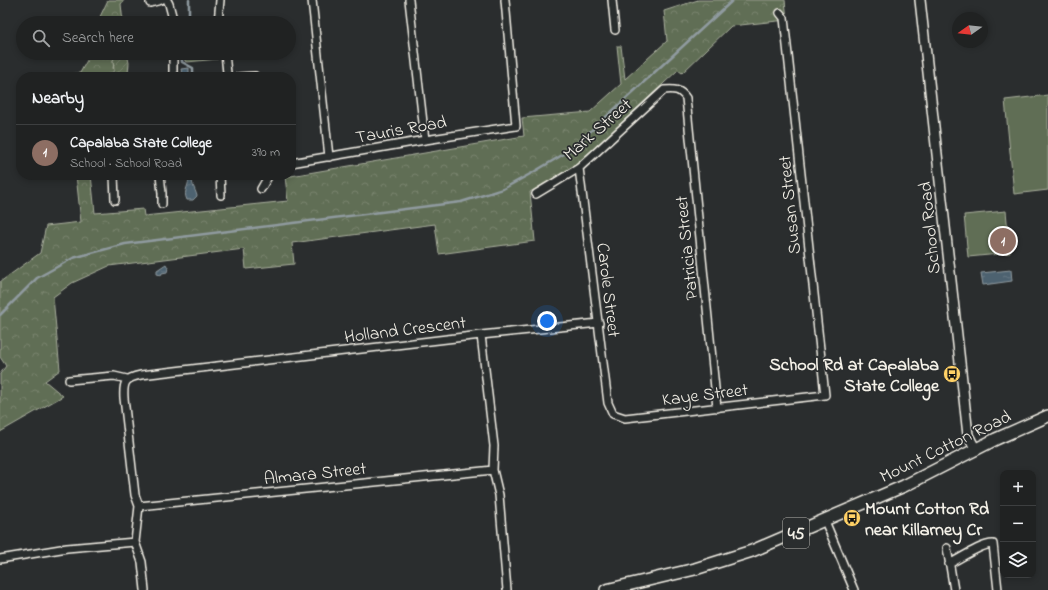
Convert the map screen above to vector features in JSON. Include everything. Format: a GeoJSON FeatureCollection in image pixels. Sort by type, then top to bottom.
{"type":"FeatureCollection","features":[{"type":"Feature","properties":{"kind":"main road","name":"Mount Cotton Road"},"geometry":{"type":"LineString","coordinates":[[606,590],[652,580],[715,563],[752,551],[904,486],[1030,423],[1048,416]]}},
{"type":"Feature","properties":{"kind":"street"},"geometry":{"type":"LineString","coordinates":[[150,2],[161,0]]}},
{"type":"Feature","properties":{"kind":"street"},"geometry":{"type":"LineString","coordinates":[[167,0],[170,4],[173,16]]}},
{"type":"Feature","properties":{"kind":"street"},"geometry":{"type":"LineString","coordinates":[[219,16],[220,0]]}},
{"type":"Feature","properties":{"kind":"street"},"geometry":{"type":"LineString","coordinates":[[312,0],[329,157]]}},
{"type":"Feature","properties":{"kind":"street"},"geometry":{"type":"LineString","coordinates":[[409,0],[425,140]]}},
{"type":"Feature","properties":{"kind":"street","name":"Tauris Road"},"geometry":{"type":"LineString","coordinates":[[296,162],[516,126],[505,0]]}},
{"type":"Feature","properties":{"kind":"street"},"geometry":{"type":"LineString","coordinates":[[612,0],[615,30]]}},
{"type":"Feature","properties":{"kind":"street","name":"School Road"},"geometry":{"type":"LineString","coordinates":[[920,0],[968,436],[976,450]]}},
{"type":"Feature","properties":{"kind":"street","name":"Susan Street"},"geometry":{"type":"LineString","coordinates":[[780,13],[784,18],[825,395]]}},
{"type":"Feature","properties":{"kind":"street"},"geometry":{"type":"LineString","coordinates":[[173,60],[173,72]]}},
{"type":"Feature","properties":{"kind":"street"},"geometry":{"type":"LineString","coordinates":[[225,60],[226,72]]}},
{"type":"Feature","properties":{"kind":"street"},"geometry":{"type":"LineString","coordinates":[[226,68],[232,72]]}},
{"type":"Feature","properties":{"kind":"street","name":"Mark Street"},"geometry":{"type":"LineString","coordinates":[[536,194],[579,168],[664,90],[677,89]]}},
{"type":"Feature","properties":{"kind":"street","name":"Patricia Street"},"geometry":{"type":"LineString","coordinates":[[677,89],[682,92],[686,98],[717,408]]}},
{"type":"Feature","properties":{"kind":"street","name":"Carole Street"},"geometry":{"type":"LineString","coordinates":[[579,168],[608,403],[613,414]]}},
{"type":"Feature","properties":{"kind":"street"},"geometry":{"type":"LineString","coordinates":[[114,180],[116,200]]}},
{"type":"Feature","properties":{"kind":"street"},"geometry":{"type":"LineString","coordinates":[[160,180],[162,204]]}},
{"type":"Feature","properties":{"kind":"street"},"geometry":{"type":"LineString","coordinates":[[220,180],[220,195]]}},
{"type":"Feature","properties":{"kind":"street"},"geometry":{"type":"LineString","coordinates":[[261,189],[266,180]]}},
{"type":"Feature","properties":{"kind":"street"},"geometry":{"type":"LineString","coordinates":[[481,335],[599,323]]}},
{"type":"Feature","properties":{"kind":"street","name":"Holland Crescent"},"geometry":{"type":"LineString","coordinates":[[69,380],[114,376],[127,379],[141,374],[481,335],[494,446],[493,470],[499,495],[507,590]]}},
{"type":"Feature","properties":{"kind":"street"},"geometry":{"type":"LineString","coordinates":[[127,379],[124,386],[124,398],[135,495],[139,506],[135,542],[142,562],[145,590]]}},
{"type":"Feature","properties":{"kind":"street","name":"Kaye Street"},"geometry":{"type":"LineString","coordinates":[[613,414],[625,418],[825,395]]}},
{"type":"Feature","properties":{"kind":"street","name":"Almara Street"},"geometry":{"type":"LineString","coordinates":[[139,506],[493,470]]}},
{"type":"Feature","properties":{"kind":"street"},"geometry":{"type":"LineString","coordinates":[[825,521],[854,590]]}},
{"type":"Feature","properties":{"kind":"street"},"geometry":{"type":"LineString","coordinates":[[0,559],[67,548],[135,542]]}},
{"type":"Feature","properties":{"kind":"street"},"geometry":{"type":"LineString","coordinates":[[949,564],[969,554],[976,548],[993,544],[998,590]]}},
{"type":"Feature","properties":{"kind":"street"},"geometry":{"type":"LineString","coordinates":[[947,548],[954,590]]}},
{"type":"Feature","properties":{"kind":"green space"},"geometry":{"type":"Polygon","coordinates":[[[108,0],[124,0],[121,4],[122,16],[100,16],[108,0]]]}},
{"type":"Feature","properties":{"kind":"green space"},"geometry":{"type":"Polygon","coordinates":[[[698,0],[785,0],[787,20],[731,26],[682,73],[678,70],[577,164],[530,192],[535,241],[439,254],[435,224],[292,243],[294,264],[246,269],[244,249],[109,266],[72,283],[53,297],[60,370],[45,381],[63,396],[0,432],[0,374],[6,366],[0,357],[0,282],[40,253],[46,226],[81,222],[77,180],[92,180],[95,213],[143,209],[144,216],[288,201],[285,180],[296,180],[296,175],[524,136],[522,118],[590,112],[621,84],[617,46],[621,46],[625,79],[667,41],[664,11],[698,0]]]}},
{"type":"Feature","properties":{"kind":"green space"},"geometry":{"type":"Polygon","coordinates":[[[87,60],[113,60],[114,71],[112,72],[81,72],[87,60]]]}},
{"type":"Feature","properties":{"kind":"green space"},"geometry":{"type":"Polygon","coordinates":[[[113,60],[128,60],[128,72],[114,71],[113,60]]]}},
{"type":"Feature","properties":{"kind":"green space"},"geometry":{"type":"Polygon","coordinates":[[[185,60],[208,60],[187,62],[185,60]]]}},
{"type":"Feature","properties":{"kind":"green space"},"geometry":{"type":"Polygon","coordinates":[[[1048,95],[1048,190],[1014,194],[1005,100],[1048,95]]]}},
{"type":"Feature","properties":{"kind":"green space"},"geometry":{"type":"Polygon","coordinates":[[[1006,211],[1010,253],[968,257],[964,215],[1006,211]]]}},
{"type":"Feature","properties":{"kind":"water"},"geometry":{"type":"Polygon","coordinates":[[[189,68],[189,72],[182,72],[181,69],[189,68]]]}},
{"type":"Feature","properties":{"kind":"water"},"geometry":{"type":"Polygon","coordinates":[[[189,180],[192,180],[197,196],[193,200],[187,200],[186,197],[185,193],[189,180]]]}},
{"type":"Feature","properties":{"kind":"water"},"geometry":{"type":"Polygon","coordinates":[[[166,264],[168,268],[167,272],[162,273],[161,275],[157,274],[157,270],[166,264]]]}},
{"type":"Feature","properties":{"kind":"water"},"geometry":{"type":"Polygon","coordinates":[[[1011,270],[1012,281],[983,285],[981,273],[1011,270]]]}},
{"type":"Feature","properties":{"kind":"waterway"},"geometry":{"type":"LineString","coordinates":[[189,0],[189,16]]}},
{"type":"Feature","properties":{"kind":"waterway"},"geometry":{"type":"LineString","coordinates":[[0,315],[37,278],[73,258],[125,244],[461,202],[503,189],[569,151],[733,0]]}},
{"type":"Feature","properties":{"kind":"waterway"},"geometry":{"type":"LineString","coordinates":[[182,60],[182,62],[193,68],[193,72]]}},
{"type":"Feature","properties":{"kind":"place","name":"Capalaba State College"},"geometry":{"type":"Point","coordinates":[1003,241]}},
{"type":"Feature","properties":{"kind":"place","name":"School Rd at Capalaba State College"},"geometry":{"type":"Point","coordinates":[952,374]}},
{"type":"Feature","properties":{"kind":"place","name":"Mount Cotton Rd near Killarney Cr"},"geometry":{"type":"Point","coordinates":[852,518]}}]}
